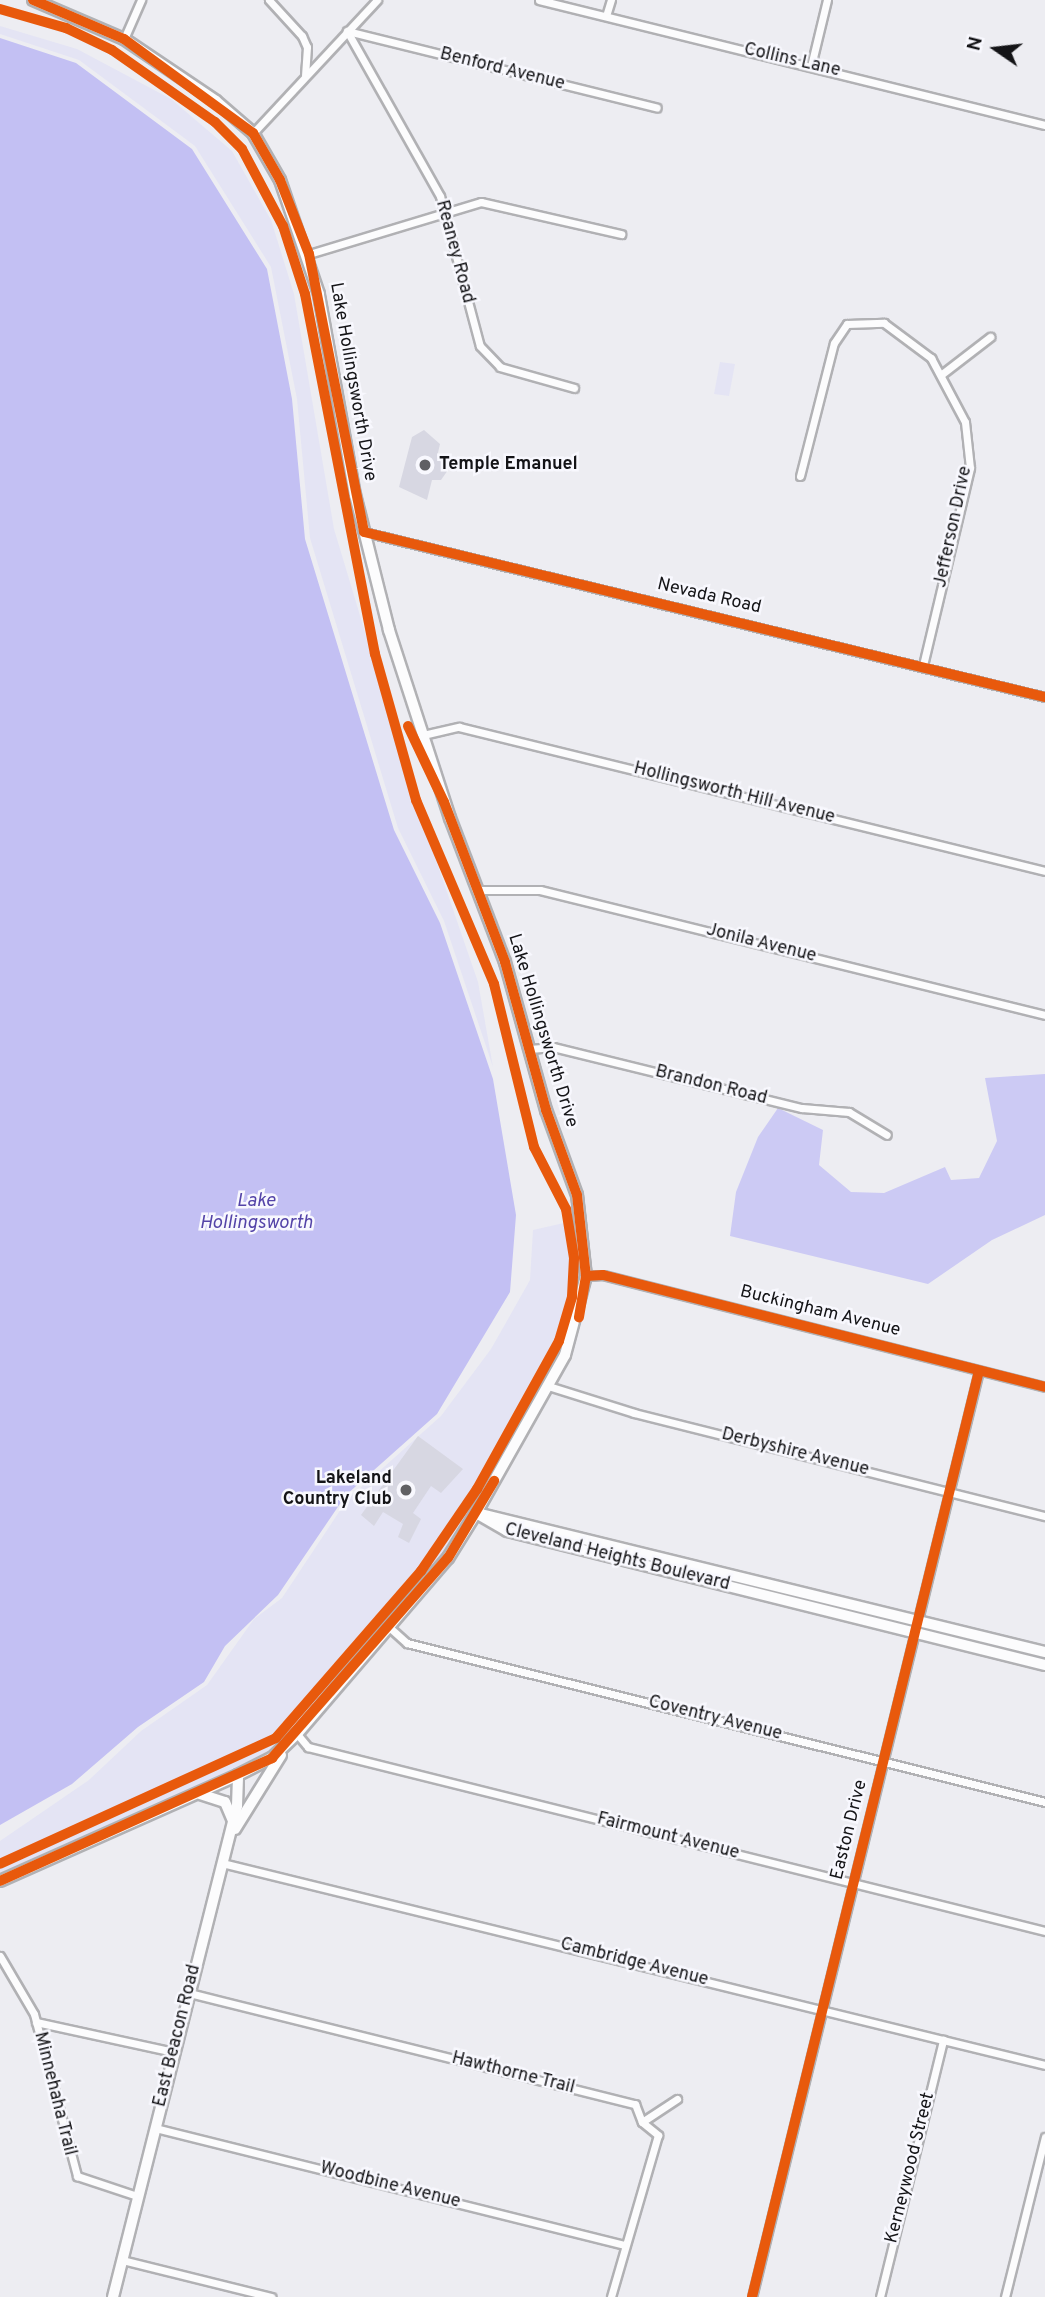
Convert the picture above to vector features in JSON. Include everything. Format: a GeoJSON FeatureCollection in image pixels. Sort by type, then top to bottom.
{"type":"FeatureCollection","features":[{"type":"Feature","properties":{"kind":"street","name":"Lake Hollingsworth Drive"},"geometry":{"type":"LineString","coordinates":[[0,1881],[238,1775],[295,1737],[447,1558],[476,1513],[548,1386],[575,1331],[586,1276],[577,1195],[423,735],[364,532],[309,254],[280,180],[253,132],[124,39],[33,0]]}},
{"type":"Feature","properties":{"kind":"street"},"geometry":{"type":"LineString","coordinates":[[124,39],[141,0]]}},
{"type":"Feature","properties":{"kind":"street"},"geometry":{"type":"LineString","coordinates":[[269,0],[281,19],[302,36],[307,47],[305,76]]}},
{"type":"Feature","properties":{"kind":"street"},"geometry":{"type":"LineString","coordinates":[[253,132],[377,0]]}},
{"type":"Feature","properties":{"kind":"street","name":"Collins Lane"},"geometry":{"type":"LineString","coordinates":[[539,0],[1045,125]]}},
{"type":"Feature","properties":{"kind":"street"},"geometry":{"type":"LineString","coordinates":[[606,16],[611,0]]}},
{"type":"Feature","properties":{"kind":"street"},"geometry":{"type":"LineString","coordinates":[[811,66],[827,0]]}},
{"type":"Feature","properties":{"kind":"street","name":"Benford Avenue"},"geometry":{"type":"LineString","coordinates":[[347,31],[657,108]]}},
{"type":"Feature","properties":{"kind":"street","name":"Reaney Road"},"geometry":{"type":"LineString","coordinates":[[347,31],[415,149],[444,211],[475,334],[489,359],[511,372],[573,388]]}},
{"type":"Feature","properties":{"kind":"street"},"geometry":{"type":"LineString","coordinates":[[309,254],[444,211],[494,202],[621,234]]}},
{"type":"Feature","properties":{"kind":"street","name":"Jefferson Drive"},"geometry":{"type":"LineString","coordinates":[[800,475],[834,343],[847,324],[884,323],[916,345],[942,374],[965,422],[970,468],[923,666]]}},
{"type":"Feature","properties":{"kind":"street"},"geometry":{"type":"LineString","coordinates":[[942,374],[990,337]]}},
{"type":"Feature","properties":{"kind":"street","name":"Nevada Road"},"geometry":{"type":"LineString","coordinates":[[364,532],[1045,697]]}},
{"type":"Feature","properties":{"kind":"street","name":"Hollingsworth Hill Avenue"},"geometry":{"type":"LineString","coordinates":[[423,735],[458,727],[1045,871]]}},
{"type":"Feature","properties":{"kind":"street","name":"Jonila Avenue"},"geometry":{"type":"LineString","coordinates":[[477,890],[516,886],[540,890],[1045,1015]]}},
{"type":"Feature","properties":{"kind":"street","name":"Brandon Road"},"geometry":{"type":"LineString","coordinates":[[530,1049],[553,1047],[802,1108],[849,1112],[887,1135]]}},
{"type":"Feature","properties":{"kind":"street","name":"Buckingham Avenue"},"geometry":{"type":"LineString","coordinates":[[586,1276],[603,1275],[1045,1387]]}},
{"type":"Feature","properties":{"kind":"street","name":"Easton Drive"},"geometry":{"type":"LineString","coordinates":[[752,2297],[979,1371]]}},
{"type":"Feature","properties":{"kind":"street","name":"Derbyshire Avenue"},"geometry":{"type":"LineString","coordinates":[[548,1386],[575,1398],[1045,1516]]}},
{"type":"Feature","properties":{"kind":"street","name":"Cleveland Heights Boulevard"},"geometry":{"type":"LineString","coordinates":[[476,1513],[1045,1652]]}},
{"type":"Feature","properties":{"kind":"street","name":"Cleveland Heights Boulevard"},"geometry":{"type":"LineString","coordinates":[[476,1513],[491,1526],[1045,1665]]}},
{"type":"Feature","properties":{"kind":"street"},"geometry":{"type":"LineString","coordinates":[[694,1577],[697,1565]]}},
{"type":"Feature","properties":{"kind":"street","name":"Coventry Avenue"},"geometry":{"type":"LineString","coordinates":[[389,1627],[407,1643],[1045,1802]]}},
{"type":"Feature","properties":{"kind":"street"},"geometry":{"type":"LineString","coordinates":[[228,1837],[295,1737]]}},
{"type":"Feature","properties":{"kind":"street","name":"Fairmount Avenue"},"geometry":{"type":"LineString","coordinates":[[295,1737],[308,1747],[1045,1931]]}},
{"type":"Feature","properties":{"kind":"street","name":"East Beacon Road"},"geometry":{"type":"LineString","coordinates":[[113,2297],[233,1822],[238,1775]]}},
{"type":"Feature","properties":{"kind":"street"},"geometry":{"type":"LineString","coordinates":[[196,1794],[218,1797],[233,1822]]}},
{"type":"Feature","properties":{"kind":"street","name":"Cambridge Avenue"},"geometry":{"type":"LineString","coordinates":[[222,1863],[1045,2065]]}},
{"type":"Feature","properties":{"kind":"street","name":"Minnehaha Trail"},"geometry":{"type":"LineString","coordinates":[[0,1956],[36,2022],[78,2176],[137,2196]]}},
{"type":"Feature","properties":{"kind":"street","name":"Hawthorne Trail"},"geometry":{"type":"LineString","coordinates":[[189,1993],[635,2104],[642,2122],[657,2135],[611,2297]]}},
{"type":"Feature","properties":{"kind":"street"},"geometry":{"type":"LineString","coordinates":[[36,2022],[174,2052]]}},
{"type":"Feature","properties":{"kind":"street","name":"Kerneywood Street"},"geometry":{"type":"LineString","coordinates":[[880,2297],[943,2040]]}},
{"type":"Feature","properties":{"kind":"street"},"geometry":{"type":"LineString","coordinates":[[642,2122],[677,2099]]}},
{"type":"Feature","properties":{"kind":"street","name":"Woodbine Avenue"},"geometry":{"type":"LineString","coordinates":[[155,2128],[625,2245]]}},
{"type":"Feature","properties":{"kind":"street"},"geometry":{"type":"LineString","coordinates":[[1005,2297],[1045,2137]]}},
{"type":"Feature","properties":{"kind":"street"},"geometry":{"type":"LineString","coordinates":[[122,2260],[254,2295],[271,2297]]}},
{"type":"Feature","properties":{"kind":"shaded area"},"geometry":{"type":"Polygon","coordinates":[[[0,26],[77,49],[171,99],[232,151],[271,220],[294,294],[334,529],[416,802],[478,982],[493,1067],[444,921],[398,828],[310,538],[297,399],[271,267],[195,146],[79,60],[0,34],[0,26]]]}},
{"type":"Feature","properties":{"kind":"shaded area"},"geometry":{"type":"Polygon","coordinates":[[[720,362],[735,364],[729,396],[714,394],[720,362]]]}},
{"type":"Feature","properties":{"kind":"shaded area"},"geometry":{"type":"Polygon","coordinates":[[[1045,1074],[1045,1215],[992,1240],[928,1284],[730,1236],[736,1192],[758,1137],[778,1108],[823,1130],[819,1165],[851,1192],[884,1193],[945,1167],[951,1180],[979,1178],[997,1141],[985,1078],[1045,1074]]]}},
{"type":"Feature","properties":{"kind":"shaded area"},"geometry":{"type":"Polygon","coordinates":[[[577,1220],[579,1292],[560,1353],[443,1555],[293,1731],[268,1754],[236,1770],[0,1876],[0,1841],[89,1780],[141,1731],[207,1685],[254,1619],[282,1598],[347,1500],[441,1416],[491,1349],[530,1280],[533,1230],[577,1220]]]}},
{"type":"Feature","properties":{"kind":"water","name":"Lake Hollingsworth"},"geometry":{"type":"Polygon","coordinates":[[[0,38],[76,63],[192,149],[267,269],[292,399],[305,539],[394,830],[440,923],[493,1079],[516,1215],[510,1292],[437,1414],[346,1495],[278,1595],[225,1646],[204,1682],[138,1727],[72,1784],[0,1825],[0,38]]]}},
{"type":"Feature","properties":{"kind":"building","name":"Temple Emanuel"},"geometry":{"type":"Polygon","coordinates":[[[424,430],[440,444],[437,457],[448,470],[441,480],[432,480],[427,500],[399,487],[412,437],[424,430]]]}},
{"type":"Feature","properties":{"kind":"building","name":"Lakeland Country Club"},"geometry":{"type":"Polygon","coordinates":[[[418,1436],[463,1469],[441,1493],[431,1486],[413,1513],[421,1519],[409,1543],[398,1537],[403,1524],[383,1512],[374,1526],[361,1515],[418,1436]]]}},
{"type":"Feature","properties":{"kind":"cycle path"},"geometry":{"type":"LineString","coordinates":[[33,0],[124,39],[253,133],[280,180],[309,254],[364,532],[1045,697]]}},
{"type":"Feature","properties":{"kind":"cycle path"},"geometry":{"type":"LineString","coordinates":[[0,9],[66,28],[112,50],[215,122],[242,149],[283,226],[305,294],[375,654],[416,800],[494,984],[534,1147],[566,1209],[574,1258],[572,1297],[559,1341],[477,1489],[421,1571],[276,1738],[0,1864]]}},
{"type":"Feature","properties":{"kind":"cycle path"},"geometry":{"type":"LineString","coordinates":[[408,726],[444,802],[505,962],[546,1110],[577,1195],[586,1276],[579,1317]]}},
{"type":"Feature","properties":{"kind":"cycle path"},"geometry":{"type":"LineString","coordinates":[[586,1276],[603,1275],[1045,1387]]}},
{"type":"Feature","properties":{"kind":"cycle path"},"geometry":{"type":"LineString","coordinates":[[752,2297],[979,1371]]}},
{"type":"Feature","properties":{"kind":"cycle path"},"geometry":{"type":"LineString","coordinates":[[0,1881],[272,1758],[448,1558],[494,1481]]}},
{"type":"Feature","properties":{"kind":"place","name":"Temple Emanuel"},"geometry":{"type":"Point","coordinates":[425,465]}},
{"type":"Feature","properties":{"kind":"place","name":"Lakeland Country Club"},"geometry":{"type":"Point","coordinates":[406,1490]}}]}
